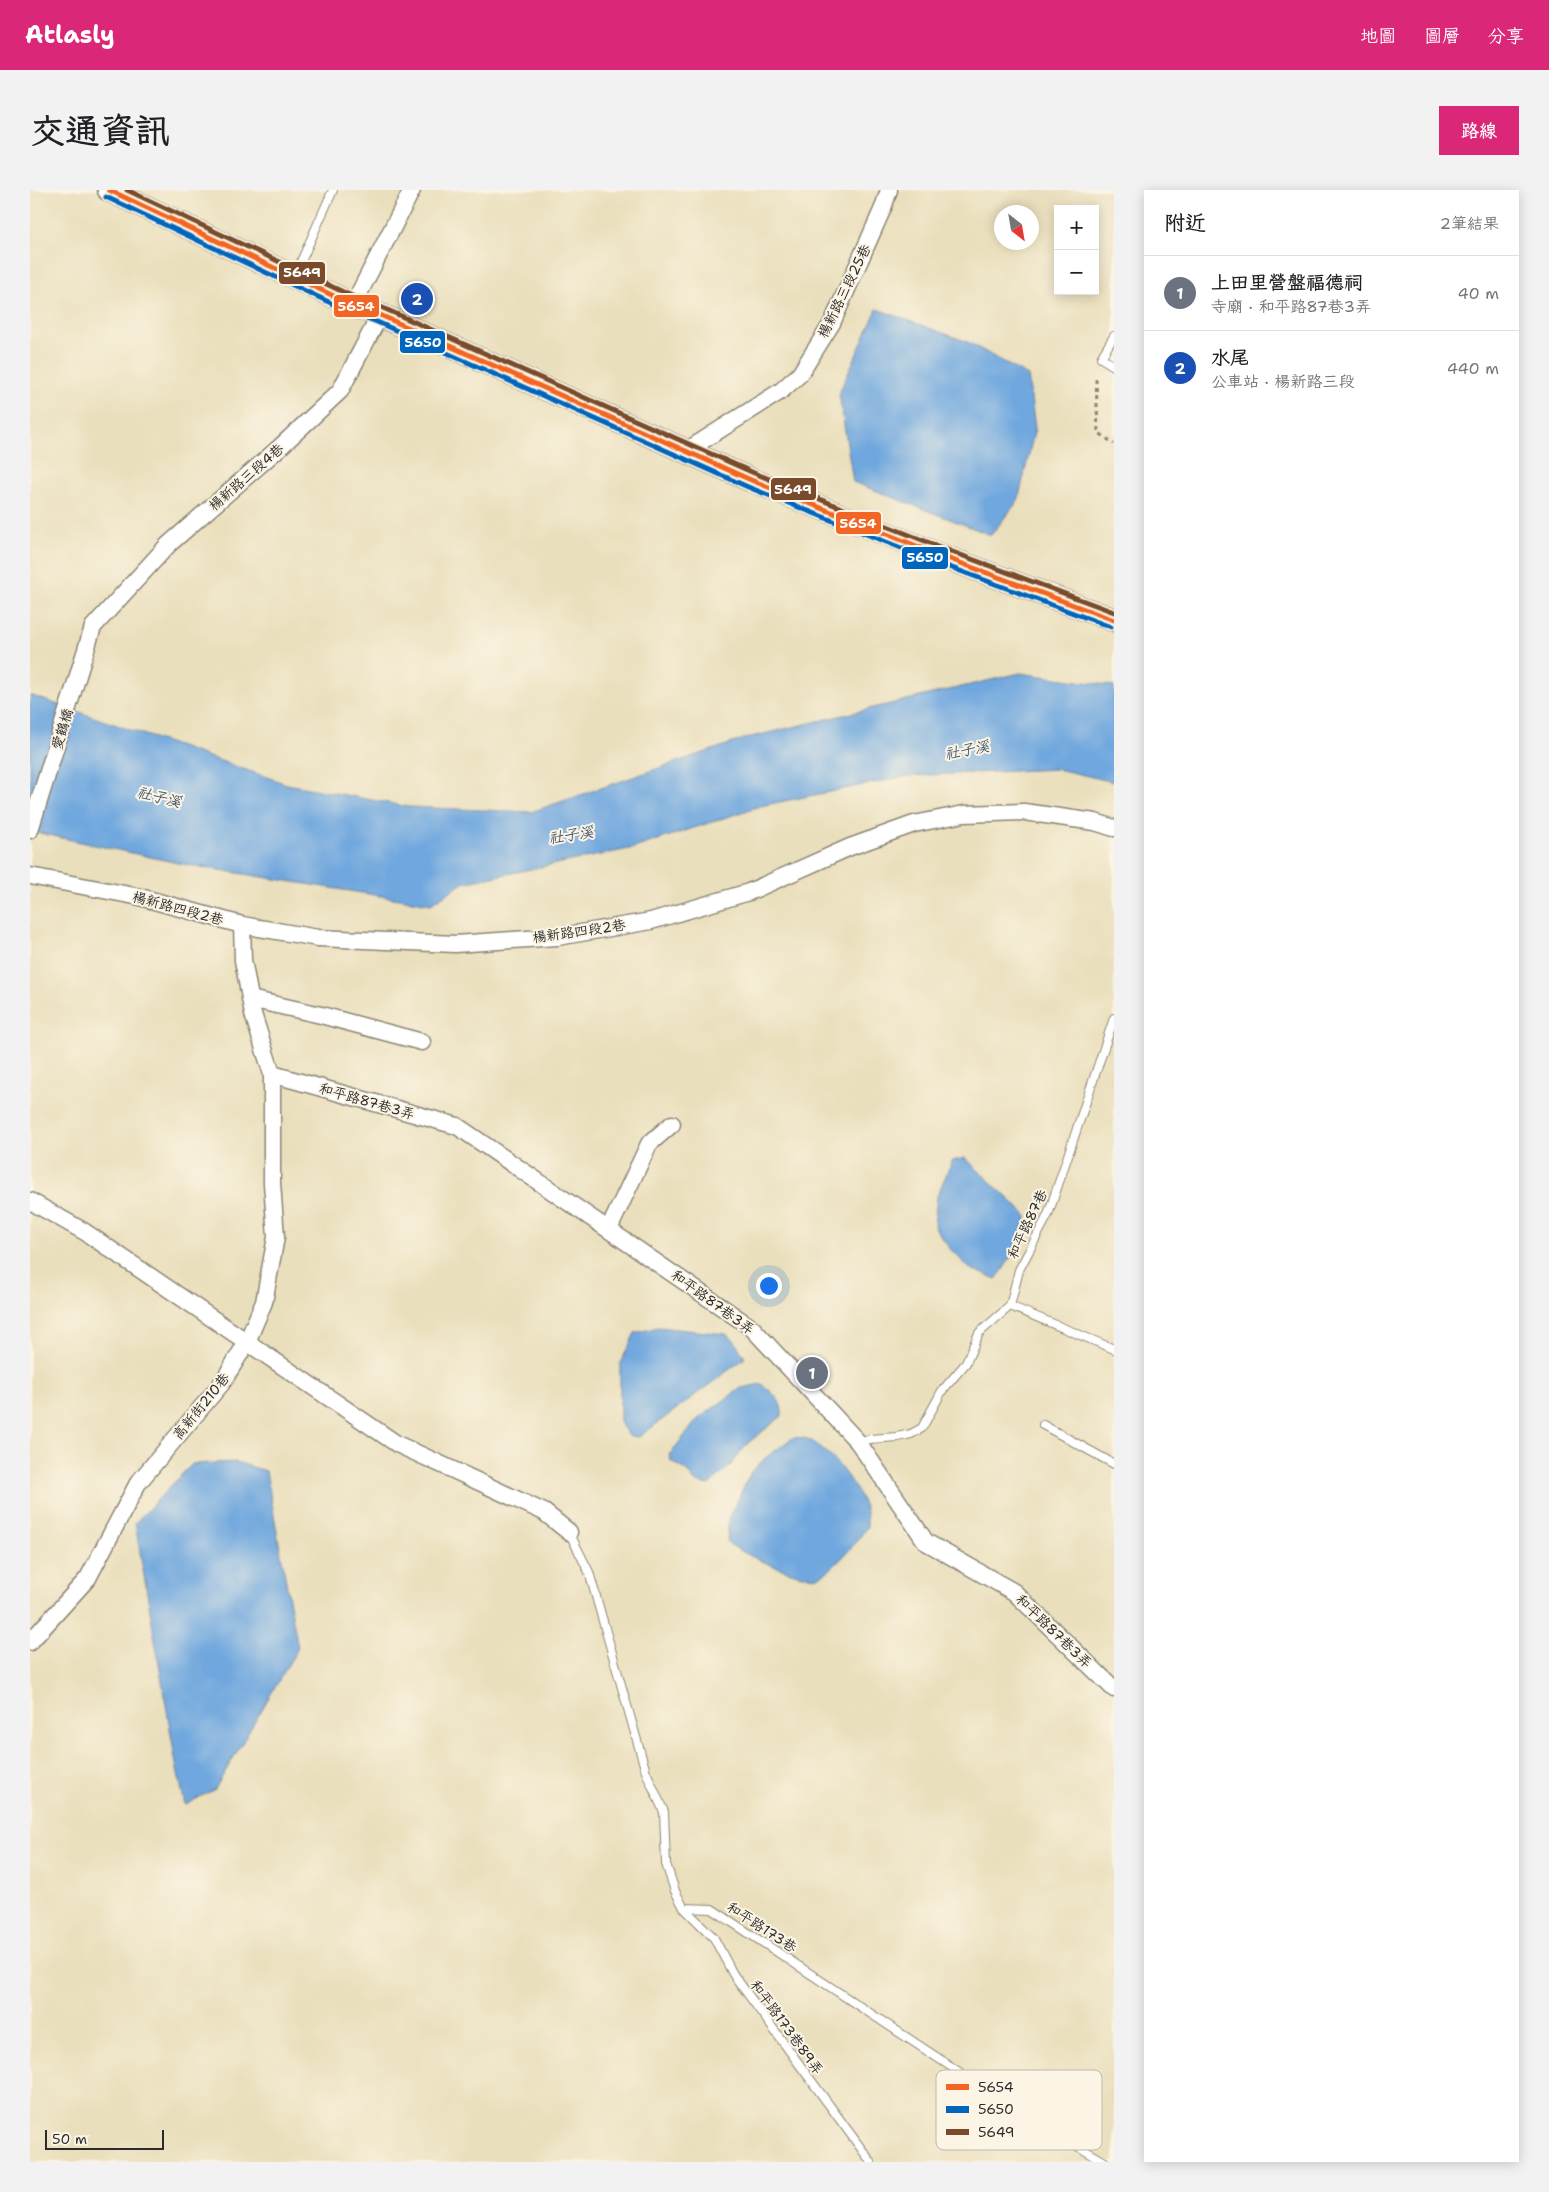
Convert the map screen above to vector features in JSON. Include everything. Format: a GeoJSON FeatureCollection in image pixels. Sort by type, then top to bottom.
{"type":"FeatureCollection","features":[{"type":"Feature","properties":{"kind":"main road"},"geometry":{"type":"LineString","coordinates":[[109,190],[353,305],[380,315],[751,480],[1114,620]]}},
{"type":"Feature","properties":{"kind":"street"},"geometry":{"type":"LineString","coordinates":[[353,305],[412,190]]}},
{"type":"Feature","properties":{"kind":"street","name":"楊新路三段25巷"},"geometry":{"type":"LineString","coordinates":[[686,451],[781,391],[800,374],[832,323],[883,208],[889,190]]}},
{"type":"Feature","properties":{"kind":"street","name":"楊新路三段4巷"},"geometry":{"type":"LineString","coordinates":[[94,627],[168,545],[279,448],[340,391],[380,315]]}},
{"type":"Feature","properties":{"kind":"street","name":"愛鶴橋"},"geometry":{"type":"LineString","coordinates":[[30,830],[94,627]]}},
{"type":"Feature","properties":{"kind":"street","name":"楊新路四段2巷"},"geometry":{"type":"LineString","coordinates":[[30,876],[140,897],[242,926],[318,938],[456,944],[557,936],[651,921],[750,892],[850,847],[914,824],[964,814],[1024,812],[1095,822],[1114,828]]}},
{"type":"Feature","properties":{"kind":"street","name":"高新街210巷"},"geometry":{"type":"LineString","coordinates":[[30,1642],[88,1578],[138,1483],[222,1383],[247,1342],[264,1302],[276,1237],[272,1183],[272,1074],[252,1014],[243,960],[242,926]]}},
{"type":"Feature","properties":{"kind":"street"},"geometry":{"type":"LineString","coordinates":[[250,999],[321,1015],[422,1042]]}},
{"type":"Feature","properties":{"kind":"street","name":"和平路87巷3弄"},"geometry":{"type":"LineString","coordinates":[[272,1074],[457,1126],[752,1328],[858,1442],[926,1542],[1014,1592],[1114,1689]]}},
{"type":"Feature","properties":{"kind":"street"},"geometry":{"type":"LineString","coordinates":[[610,1229],[649,1144],[672,1124]]}},
{"type":"Feature","properties":{"kind":"street"},"geometry":{"type":"LineString","coordinates":[[30,1201],[85,1232],[397,1444],[544,1512],[570,1532]]}},
{"type":"Feature","properties":{"kind":"lane"},"geometry":{"type":"LineString","coordinates":[[294,276],[333,190]]}},
{"type":"Feature","properties":{"kind":"lane"},"geometry":{"type":"LineString","coordinates":[[1114,336],[1101,358],[1114,366]]}},
{"type":"Feature","properties":{"kind":"lane","name":"和平路87巷"},"geometry":{"type":"LineString","coordinates":[[1010,1306],[1019,1270],[1048,1215],[1114,1018]]}},
{"type":"Feature","properties":{"kind":"lane"},"geometry":{"type":"LineString","coordinates":[[858,1442],[912,1434],[922,1428],[942,1391],[966,1363],[979,1333],[1010,1306],[1114,1349]]}},
{"type":"Feature","properties":{"kind":"lane"},"geometry":{"type":"LineString","coordinates":[[1043,1425],[1114,1464]]}},
{"type":"Feature","properties":{"kind":"lane"},"geometry":{"type":"LineString","coordinates":[[570,1532],[589,1572],[646,1772],[664,1812],[666,1864],[675,1891],[684,1908]]}},
{"type":"Feature","properties":{"kind":"lane","name":"和平路173巷89弄"},"geometry":{"type":"LineString","coordinates":[[684,1908],[714,1938],[733,1974],[871,2162]]}},
{"type":"Feature","properties":{"kind":"lane","name":"和平路173巷"},"geometry":{"type":"LineString","coordinates":[[684,1908],[712,1909],[956,2070]]}},
{"type":"Feature","properties":{"kind":"lane","name":"和平路173巷"},"geometry":{"type":"LineString","coordinates":[[1084,2150],[1105,2162]]}},
{"type":"Feature","properties":{"kind":"path"},"geometry":{"type":"LineString","coordinates":[[1096,379],[1098,432],[1114,444]]}},
{"type":"Feature","properties":{"kind":"water"},"geometry":{"type":"Polygon","coordinates":[[[877,309],[968,342],[1028,376],[1035,428],[1018,501],[991,535],[853,482],[839,393],[877,309]]]}},
{"type":"Feature","properties":{"kind":"water","name":"社子溪"},"geometry":{"type":"Polygon","coordinates":[[[1020,673],[1114,686],[1114,782],[1057,769],[908,776],[760,806],[634,848],[463,883],[431,904],[187,865],[30,831],[30,695],[287,784],[409,807],[531,812],[747,738],[1020,673]]]}},
{"type":"Feature","properties":{"kind":"water"},"geometry":{"type":"Polygon","coordinates":[[[965,1158],[1027,1216],[1011,1257],[996,1279],[969,1268],[950,1249],[934,1226],[937,1196],[952,1161],[965,1158]]]}},
{"type":"Feature","properties":{"kind":"water"},"geometry":{"type":"Polygon","coordinates":[[[658,1327],[726,1334],[734,1340],[745,1358],[639,1437],[629,1436],[620,1423],[620,1363],[635,1333],[658,1327]]]}},
{"type":"Feature","properties":{"kind":"water"},"geometry":{"type":"Polygon","coordinates":[[[761,1384],[779,1401],[782,1416],[748,1443],[731,1465],[709,1485],[694,1481],[686,1470],[671,1461],[669,1455],[698,1419],[741,1388],[761,1384]]]}},
{"type":"Feature","properties":{"kind":"water"},"geometry":{"type":"Polygon","coordinates":[[[792,1438],[802,1438],[813,1442],[831,1457],[856,1489],[866,1512],[867,1527],[838,1562],[819,1576],[787,1571],[745,1553],[727,1542],[729,1517],[751,1472],[764,1459],[792,1438]]]}},
{"type":"Feature","properties":{"kind":"water"},"geometry":{"type":"Polygon","coordinates":[[[236,1462],[266,1471],[298,1648],[215,1789],[185,1805],[176,1764],[135,1523],[192,1464],[236,1462]]]}},
{"type":"Feature","properties":{"kind":"transit line","name":"5654"},"geometry":{"type":"LineString","coordinates":[[109,190],[353,305],[380,315],[751,480],[947,558],[1114,620]]}},
{"type":"Feature","properties":{"kind":"transit line","name":"5649"},"geometry":{"type":"LineString","coordinates":[[127,190],[356,298],[383,308],[754,473],[950,551],[1114,612]]}},
{"type":"Feature","properties":{"kind":"transit line","name":"5650"},"geometry":{"type":"LineString","coordinates":[[106,197],[350,312],[377,322],[748,487],[944,565],[1111,627]]}},
{"type":"Feature","properties":{"kind":"place","name":"水尾"},"geometry":{"type":"Point","coordinates":[417,299]}},
{"type":"Feature","properties":{"kind":"place","name":"上田里營盤福德祠"},"geometry":{"type":"Point","coordinates":[812,1373]}}]}
